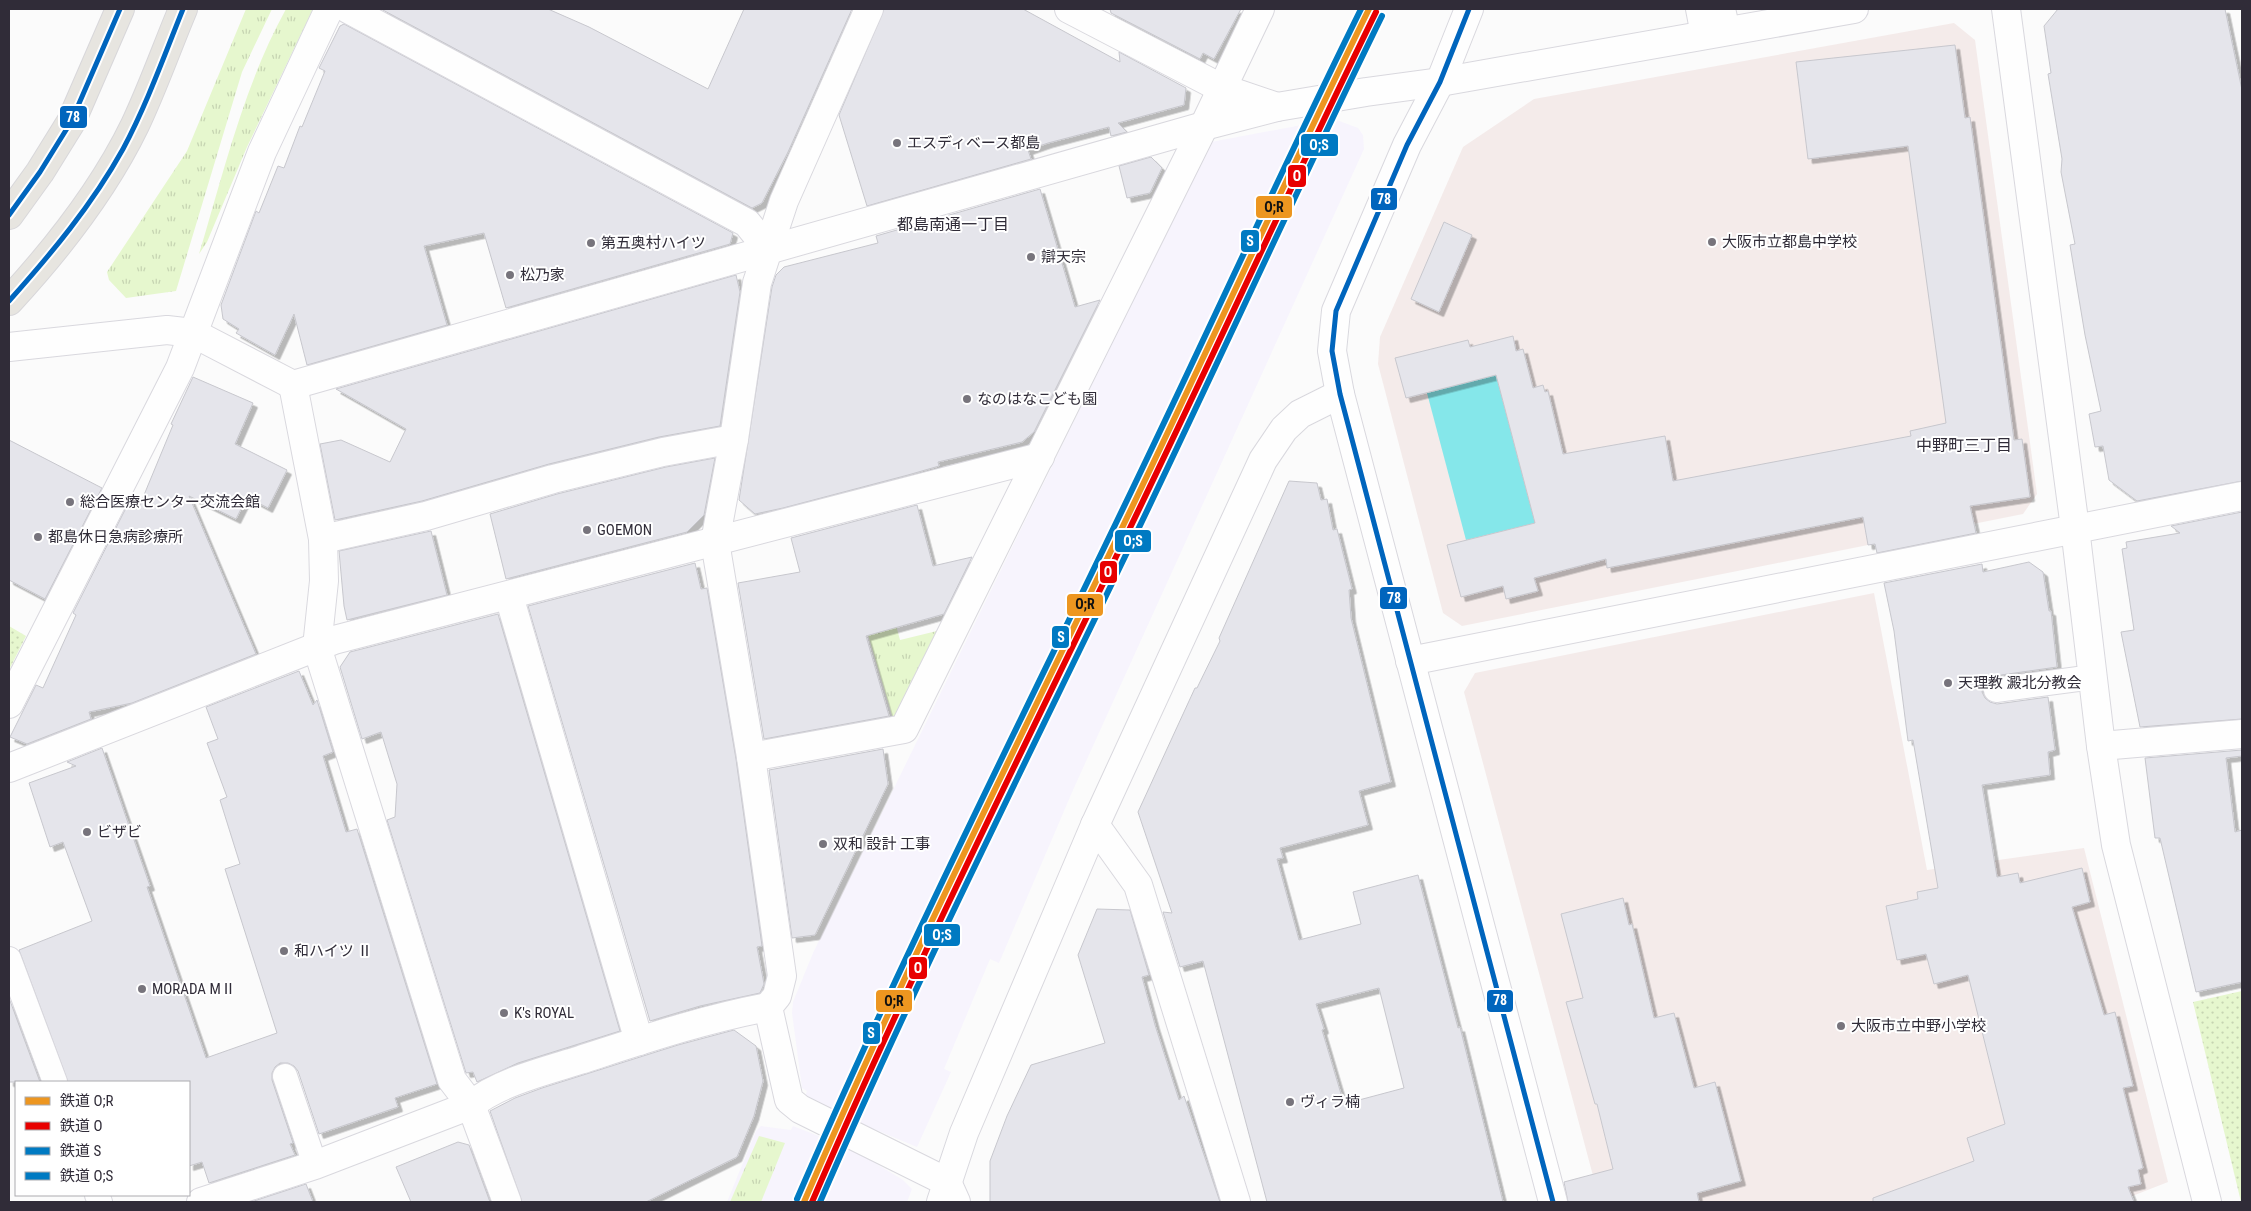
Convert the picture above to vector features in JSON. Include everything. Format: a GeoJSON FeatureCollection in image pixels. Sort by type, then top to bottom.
{"type":"FeatureCollection","features":[{"type":"Feature","properties":{"kind":"main road"},"geometry":{"type":"LineString","coordinates":[[12,206],[40,172],[71,122],[120,9]]}},
{"type":"Feature","properties":{"kind":"main road"},"geometry":{"type":"LineString","coordinates":[[9,301],[40,266],[106,176],[135,125],[183,9]]}},
{"type":"Feature","properties":{"kind":"street"},"geometry":{"type":"LineString","coordinates":[[9,704],[180,368],[262,152],[329,9]]}},
{"type":"Feature","properties":{"kind":"street"},"geometry":{"type":"LineString","coordinates":[[348,9],[747,223],[768,249]]}},
{"type":"Feature","properties":{"kind":"street"},"geometry":{"type":"LineString","coordinates":[[201,1202],[315,1165],[471,1105],[486,1093],[560,1066],[714,1018],[768,1007],[777,996],[782,976],[751,757],[716,542],[734,439],[757,283],[784,201],[868,9]]}},
{"type":"Feature","properties":{"kind":"street"},"geometry":{"type":"LineString","coordinates":[[751,757],[904,729],[1204,126],[1260,9]]}},
{"type":"Feature","properties":{"kind":"street"},"geometry":{"type":"LineString","coordinates":[[1469,9],[1440,82],[1408,145],[1336,310],[1332,351],[1340,394],[1553,1202]]}},
{"type":"Feature","properties":{"kind":"street"},"geometry":{"type":"LineString","coordinates":[[9,347],[166,330],[193,333],[293,385],[768,249],[1277,107],[1349,94],[1440,82],[1712,21],[1854,9]]}},
{"type":"Feature","properties":{"kind":"street"},"geometry":{"type":"LineString","coordinates":[[2006,9],[2075,528],[2101,746],[2116,846],[2207,1202]]}},
{"type":"Feature","properties":{"kind":"street"},"geometry":{"type":"LineString","coordinates":[[1084,12],[1221,88],[1277,107]]}},
{"type":"Feature","properties":{"kind":"street"},"geometry":{"type":"LineString","coordinates":[[293,385],[323,539],[324,581],[317,647],[452,1080],[471,1105],[507,1202]]}},
{"type":"Feature","properties":{"kind":"street"},"geometry":{"type":"LineString","coordinates":[[768,1007],[789,1100],[800,1109],[948,1196],[964,1133],[1095,825],[1262,460],[1284,429],[1300,414],[1340,394]]}},
{"type":"Feature","properties":{"kind":"street"},"geometry":{"type":"LineString","coordinates":[[323,539],[426,516],[553,479],[663,452],[734,439]]}},
{"type":"Feature","properties":{"kind":"street"},"geometry":{"type":"LineString","coordinates":[[9,768],[334,640],[1040,457]]}},
{"type":"Feature","properties":{"kind":"street"},"geometry":{"type":"LineString","coordinates":[[1410,661],[2242,496]]}},
{"type":"Feature","properties":{"kind":"street"},"geometry":{"type":"LineString","coordinates":[[509,596],[639,1041]]}},
{"type":"Feature","properties":{"kind":"street"},"geometry":{"type":"LineString","coordinates":[[2101,746],[2242,734]]}},
{"type":"Feature","properties":{"kind":"street"},"geometry":{"type":"LineString","coordinates":[[1095,825],[1138,885],[1236,1202]]}},
{"type":"Feature","properties":{"kind":"lane"},"geometry":{"type":"LineString","coordinates":[[1996,690],[2093,677]]}},
{"type":"Feature","properties":{"kind":"lane"},"geometry":{"type":"LineString","coordinates":[[9,959],[55,1081]]}},
{"type":"Feature","properties":{"kind":"lane"},"geometry":{"type":"LineString","coordinates":[[285,1076],[315,1165]]}},
{"type":"Feature","properties":{"kind":"shaded area","name":"大阪市立都島中学校"},"geometry":{"type":"Polygon","coordinates":[[[1954,23],[1975,40],[2037,494],[2023,514],[1462,626],[1443,613],[1378,364],[1380,337],[1463,147],[1534,99],[1954,23]]]}},
{"type":"Feature","properties":{"kind":"shaded area"},"geometry":{"type":"Polygon","coordinates":[[[1334,119],[1358,128],[1363,135],[1364,149],[1073,790],[999,963],[990,959],[944,1069],[951,1072],[917,1147],[804,1100],[807,1091],[802,1088],[792,1013],[793,1002],[813,953],[1211,142],[1334,119]]]}},
{"type":"Feature","properties":{"kind":"shaded area","name":"大阪市立中野小学校"},"geometry":{"type":"Polygon","coordinates":[[[1874,593],[1927,870],[2084,848],[2168,1182],[2117,1202],[1600,1202],[1464,692],[1475,673],[1874,593]]]}},
{"type":"Feature","properties":{"kind":"shaded area"},"geometry":{"type":"Polygon","coordinates":[[[761,1126],[791,1130],[793,1126],[852,1149],[903,1180],[912,1189],[907,1202],[727,1202],[756,1131],[761,1126]]]}},
{"type":"Feature","properties":{"kind":"green space"},"geometry":{"type":"Polygon","coordinates":[[[246,9],[272,9],[242,72],[176,291],[126,298],[109,280],[107,272],[187,151],[246,9]]]}},
{"type":"Feature","properties":{"kind":"green space"},"geometry":{"type":"Polygon","coordinates":[[[286,9],[313,9],[247,147],[207,242],[199,254],[226,160],[247,98],[271,38],[286,9]]]}},
{"type":"Feature","properties":{"kind":"green space"},"geometry":{"type":"Polygon","coordinates":[[[887,592],[900,640],[941,630],[894,722],[863,618],[887,592]]]}},
{"type":"Feature","properties":{"kind":"green space"},"geometry":{"type":"Polygon","coordinates":[[[9,626],[26,636],[9,670],[9,626]]]}},
{"type":"Feature","properties":{"kind":"green space"},"geometry":{"type":"Polygon","coordinates":[[[2242,991],[2242,1202],[2241,1202],[2193,1002],[2242,991]]]}},
{"type":"Feature","properties":{"kind":"green space"},"geometry":{"type":"Polygon","coordinates":[[[759,1136],[785,1143],[761,1202],[730,1202],[759,1136]]]}},
{"type":"Feature","properties":{"kind":"water"},"geometry":{"type":"Polygon","coordinates":[[[1496,375],[1535,523],[1466,540],[1427,393],[1496,375]]]}},
{"type":"Feature","properties":{"kind":"building"},"geometry":{"type":"Polygon","coordinates":[[[381,9],[548,9],[589,27],[708,89],[744,9],[852,9],[788,152],[762,203],[752,208],[381,9]]]}},
{"type":"Feature","properties":{"kind":"building"},"geometry":{"type":"Polygon","coordinates":[[[884,9],[1023,9],[1120,62],[1119,52],[1186,88],[1184,105],[1118,123],[1127,132],[1111,136],[1109,127],[1048,143],[1028,150],[1031,159],[867,206],[839,115],[884,9]]]}},
{"type":"Feature","properties":{"kind":"building"},"geometry":{"type":"Polygon","coordinates":[[[1110,9],[1241,9],[1214,59],[1203,53],[1200,59],[1111,13],[1110,9]]]}},
{"type":"Feature","properties":{"kind":"building"},"geometry":{"type":"Polygon","coordinates":[[[2058,9],[2225,9],[2242,90],[2242,481],[2137,501],[2109,480],[2103,446],[2095,447],[2089,414],[2101,411],[2085,335],[2070,245],[2075,244],[2061,172],[2062,159],[2048,74],[2051,73],[2044,26],[2058,9]]]}},
{"type":"Feature","properties":{"kind":"building"},"geometry":{"type":"Polygon","coordinates":[[[344,24],[733,233],[730,244],[506,308],[484,233],[424,246],[447,325],[307,365],[294,314],[275,355],[236,333],[239,329],[223,319],[221,305],[256,211],[259,213],[278,166],[284,168],[300,126],[302,127],[325,71],[319,68],[340,26],[344,24]]]}},
{"type":"Feature","properties":{"kind":"building"},"geometry":{"type":"Polygon","coordinates":[[[1955,45],[1965,118],[1970,117],[2014,440],[2022,439],[2030,497],[1970,506],[1976,533],[1877,553],[1875,544],[1868,545],[1863,517],[1607,568],[1606,559],[1534,578],[1538,591],[1506,599],[1503,586],[1461,597],[1447,545],[1535,523],[1496,375],[1406,398],[1395,358],[1468,340],[1470,347],[1513,336],[1516,351],[1523,349],[1533,388],[1543,385],[1545,392],[1548,391],[1563,454],[1665,436],[1673,481],[1911,436],[1910,431],[1946,423],[1908,146],[1808,159],[1796,62],[1955,45]]]}},
{"type":"Feature","properties":{"kind":"building"},"geometry":{"type":"Polygon","coordinates":[[[1151,157],[1162,168],[1150,193],[1127,198],[1119,166],[1151,157]]]}},
{"type":"Feature","properties":{"kind":"building"},"geometry":{"type":"Polygon","coordinates":[[[1040,189],[1075,307],[1100,300],[1034,432],[1022,442],[938,462],[939,466],[783,508],[755,514],[739,500],[772,287],[776,275],[784,267],[878,243],[876,236],[1040,189]]]}},
{"type":"Feature","properties":{"kind":"building"},"geometry":{"type":"Polygon","coordinates":[[[1444,222],[1472,235],[1439,312],[1411,299],[1444,222]]]}},
{"type":"Feature","properties":{"kind":"building"},"geometry":{"type":"Polygon","coordinates":[[[736,275],[740,292],[720,426],[659,437],[549,464],[422,501],[335,520],[320,444],[341,440],[390,462],[406,429],[336,389],[736,275]]]}},
{"type":"Feature","properties":{"kind":"building"},"geometry":{"type":"Polygon","coordinates":[[[193,377],[253,403],[235,444],[287,470],[268,508],[247,497],[236,519],[189,496],[256,654],[132,703],[89,712],[91,719],[27,744],[10,737],[36,685],[43,688],[76,615],[73,613],[129,502],[139,507],[173,425],[171,424],[193,377]]]}},
{"type":"Feature","properties":{"kind":"building","name":"都島休日急病診療所"},"geometry":{"type":"Polygon","coordinates":[[[9,440],[102,488],[45,599],[9,580],[9,440]]]}},
{"type":"Feature","properties":{"kind":"building"},"geometry":{"type":"Polygon","coordinates":[[[715,458],[704,515],[687,532],[506,579],[490,514],[557,494],[666,467],[715,458]]]}},
{"type":"Feature","properties":{"kind":"building"},"geometry":{"type":"Polygon","coordinates":[[[1289,481],[1317,483],[1321,500],[1327,499],[1333,530],[1337,529],[1352,589],[1349,590],[1351,618],[1391,782],[1359,791],[1368,825],[1280,848],[1283,858],[1277,859],[1299,940],[1361,924],[1353,892],[1418,875],[1458,1028],[1460,1027],[1503,1202],[1267,1202],[1203,961],[1180,967],[1163,912],[1172,913],[1138,812],[1195,688],[1197,688],[1220,641],[1219,638],[1289,481]],[[1379,988],[1316,1004],[1344,1104],[1404,1088],[1379,988]]]}},
{"type":"Feature","properties":{"kind":"building"},"geometry":{"type":"Polygon","coordinates":[[[917,505],[933,566],[972,557],[944,614],[866,636],[889,716],[764,739],[738,583],[800,572],[791,538],[917,505]]]}},
{"type":"Feature","properties":{"kind":"building"},"geometry":{"type":"Polygon","coordinates":[[[2242,512],[2242,719],[2140,727],[2121,632],[2134,630],[2122,549],[2127,548],[2126,542],[2180,533],[2171,526],[2242,512]]]}},
{"type":"Feature","properties":{"kind":"building"},"geometry":{"type":"Polygon","coordinates":[[[431,531],[447,595],[347,620],[339,551],[431,531]]]}},
{"type":"Feature","properties":{"kind":"building"},"geometry":{"type":"Polygon","coordinates":[[[2029,562],[2043,572],[2049,611],[2051,611],[2057,667],[1994,676],[1984,684],[1982,692],[1990,702],[1997,704],[2048,697],[2055,750],[2048,752],[2050,775],[1982,785],[1997,877],[2018,873],[2020,883],[2082,868],[2090,902],[2072,907],[2104,1015],[2115,1012],[2133,1086],[2123,1088],[2143,1168],[2138,1170],[2141,1184],[2128,1187],[2134,1202],[1873,1202],[1873,1198],[1974,1161],[1967,1138],[2005,1124],[1968,975],[1934,984],[1926,954],[1897,960],[1886,906],[1918,899],[1917,892],[1938,888],[1913,740],[1908,741],[1894,631],[1884,583],[1982,564],[1983,572],[2029,562]]]}},
{"type":"Feature","properties":{"kind":"building"},"geometry":{"type":"Polygon","coordinates":[[[695,563],[701,589],[707,588],[736,759],[762,946],[757,947],[764,984],[760,993],[700,1006],[650,1021],[528,606],[695,563]]]}},
{"type":"Feature","properties":{"kind":"building"},"geometry":{"type":"Polygon","coordinates":[[[498,614],[620,1031],[518,1063],[477,1082],[473,1072],[466,1073],[387,820],[395,817],[397,784],[381,732],[362,739],[340,667],[350,652],[498,614]]]}},
{"type":"Feature","properties":{"kind":"building"},"geometry":{"type":"Polygon","coordinates":[[[299,671],[313,705],[317,700],[333,752],[323,756],[346,832],[357,829],[437,1084],[395,1098],[398,1107],[319,1134],[298,1071],[288,1063],[280,1063],[272,1073],[272,1080],[293,1143],[290,1144],[295,1155],[209,1183],[202,1162],[190,1166],[190,1081],[68,1081],[19,950],[92,921],[63,842],[50,847],[29,783],[76,766],[67,762],[102,748],[150,886],[147,887],[206,1058],[277,1033],[225,869],[240,864],[220,800],[227,797],[207,743],[218,739],[206,707],[299,671]]]}},
{"type":"Feature","properties":{"kind":"building","name":"双和 設計 工事"},"geometry":{"type":"Polygon","coordinates":[[[883,749],[888,784],[815,935],[792,938],[769,770],[883,749]]]}},
{"type":"Feature","properties":{"kind":"building"},"geometry":{"type":"Polygon","coordinates":[[[2242,750],[2242,756],[2226,758],[2235,832],[2242,830],[2242,982],[2196,992],[2160,838],[2155,838],[2145,758],[2242,750]]]}},
{"type":"Feature","properties":{"kind":"building"},"geometry":{"type":"Polygon","coordinates":[[[1623,898],[1629,925],[1632,924],[1654,1018],[1674,1013],[1694,1088],[1715,1082],[1741,1181],[1697,1193],[1699,1202],[1568,1202],[1564,1182],[1613,1169],[1597,1104],[1595,1104],[1566,1002],[1583,998],[1561,914],[1623,898]]]}},
{"type":"Feature","properties":{"kind":"building"},"geometry":{"type":"Polygon","coordinates":[[[1097,909],[1130,910],[1149,975],[1142,977],[1155,1025],[1179,1100],[1184,1096],[1220,1202],[990,1202],[990,1161],[1007,1116],[1031,1065],[1105,1043],[1078,955],[1097,909]]]}},
{"type":"Feature","properties":{"kind":"building"},"geometry":{"type":"Polygon","coordinates":[[[9,998],[40,1081],[9,1082],[9,998]]]}},
{"type":"Feature","properties":{"kind":"building"},"geometry":{"type":"Polygon","coordinates":[[[734,1030],[756,1046],[763,1081],[754,1116],[737,1157],[646,1202],[522,1202],[490,1111],[515,1098],[542,1088],[678,1045],[734,1030]]]}},
{"type":"Feature","properties":{"kind":"building"},"geometry":{"type":"Polygon","coordinates":[[[458,1142],[469,1145],[490,1202],[411,1202],[396,1167],[458,1142]]]}},
{"type":"Feature","properties":{"kind":"building"},"geometry":{"type":"Polygon","coordinates":[[[306,1184],[313,1202],[251,1202],[306,1184]]]}},
{"type":"Feature","properties":{"kind":"rail line","name":"S"},"geometry":{"type":"LineString","coordinates":[[797,1199],[873,1028],[1361,9]]}},
{"type":"Feature","properties":{"kind":"rail line","name":"O;R"},"geometry":{"type":"LineString","coordinates":[[804,1202],[919,948],[1369,9]]}},
{"type":"Feature","properties":{"kind":"rail line","name":"O"},"geometry":{"type":"LineString","coordinates":[[812,1202],[927,949],[1376,12]]}},
{"type":"Feature","properties":{"kind":"rail line","name":"O;S"},"geometry":{"type":"LineString","coordinates":[[820,1202],[895,1035],[973,869],[1164,475],[1382,16]]}},
{"type":"Feature","properties":{"kind":"transit line","name":"78"},"geometry":{"type":"LineString","coordinates":[[9,215],[40,172],[71,122],[120,9]]}},
{"type":"Feature","properties":{"kind":"transit line","name":"78"},"geometry":{"type":"LineString","coordinates":[[9,301],[70,228],[111,170],[140,115],[183,9]]}},
{"type":"Feature","properties":{"kind":"transit line","name":"78"},"geometry":{"type":"LineString","coordinates":[[1469,9],[1440,82],[1407,145],[1336,311],[1332,351],[1340,394],[1553,1202]]}},
{"type":"Feature","properties":{"kind":"place","name":"エスディベース都島"},"geometry":{"type":"Point","coordinates":[897,143]}},
{"type":"Feature","properties":{"kind":"place","name":"大阪市立都島中学校"},"geometry":{"type":"Point","coordinates":[1712,242]}},
{"type":"Feature","properties":{"kind":"place","name":"第五奥村ハイツ"},"geometry":{"type":"Point","coordinates":[591,243]}},
{"type":"Feature","properties":{"kind":"place","name":"辯天宗"},"geometry":{"type":"Point","coordinates":[1031,257]}},
{"type":"Feature","properties":{"kind":"place","name":"松乃家"},"geometry":{"type":"Point","coordinates":[510,275]}},
{"type":"Feature","properties":{"kind":"place","name":"なのはなこども園"},"geometry":{"type":"Point","coordinates":[967,399]}},
{"type":"Feature","properties":{"kind":"place","name":"総合医療センター交流会館"},"geometry":{"type":"Point","coordinates":[70,502]}},
{"type":"Feature","properties":{"kind":"place","name":"GOEMON"},"geometry":{"type":"Point","coordinates":[587,530]}},
{"type":"Feature","properties":{"kind":"place","name":"都島休日急病診療所"},"geometry":{"type":"Point","coordinates":[38,537]}},
{"type":"Feature","properties":{"kind":"place","name":"天理教 澱北分教会"},"geometry":{"type":"Point","coordinates":[1948,683]}},
{"type":"Feature","properties":{"kind":"place","name":"ビザビ"},"geometry":{"type":"Point","coordinates":[87,832]}},
{"type":"Feature","properties":{"kind":"place","name":"双和 設計 工事"},"geometry":{"type":"Point","coordinates":[823,844]}},
{"type":"Feature","properties":{"kind":"place","name":"和ハイツ Ⅱ"},"geometry":{"type":"Point","coordinates":[284,951]}},
{"type":"Feature","properties":{"kind":"place","name":"MORADA MⅡ"},"geometry":{"type":"Point","coordinates":[142,989]}},
{"type":"Feature","properties":{"kind":"place","name":"K's ROYAL"},"geometry":{"type":"Point","coordinates":[504,1013]}},
{"type":"Feature","properties":{"kind":"place","name":"大阪市立中野小学校"},"geometry":{"type":"Point","coordinates":[1841,1026]}},
{"type":"Feature","properties":{"kind":"place","name":"ヴィラ楠"},"geometry":{"type":"Point","coordinates":[1290,1102]}},
{"type":"Feature","properties":{"kind":"district","name":"都島南通一丁目"},"geometry":{"type":"Point","coordinates":[953,224]}},
{"type":"Feature","properties":{"kind":"district","name":"中野町三丁目"},"geometry":{"type":"Point","coordinates":[1964,445]}}]}
